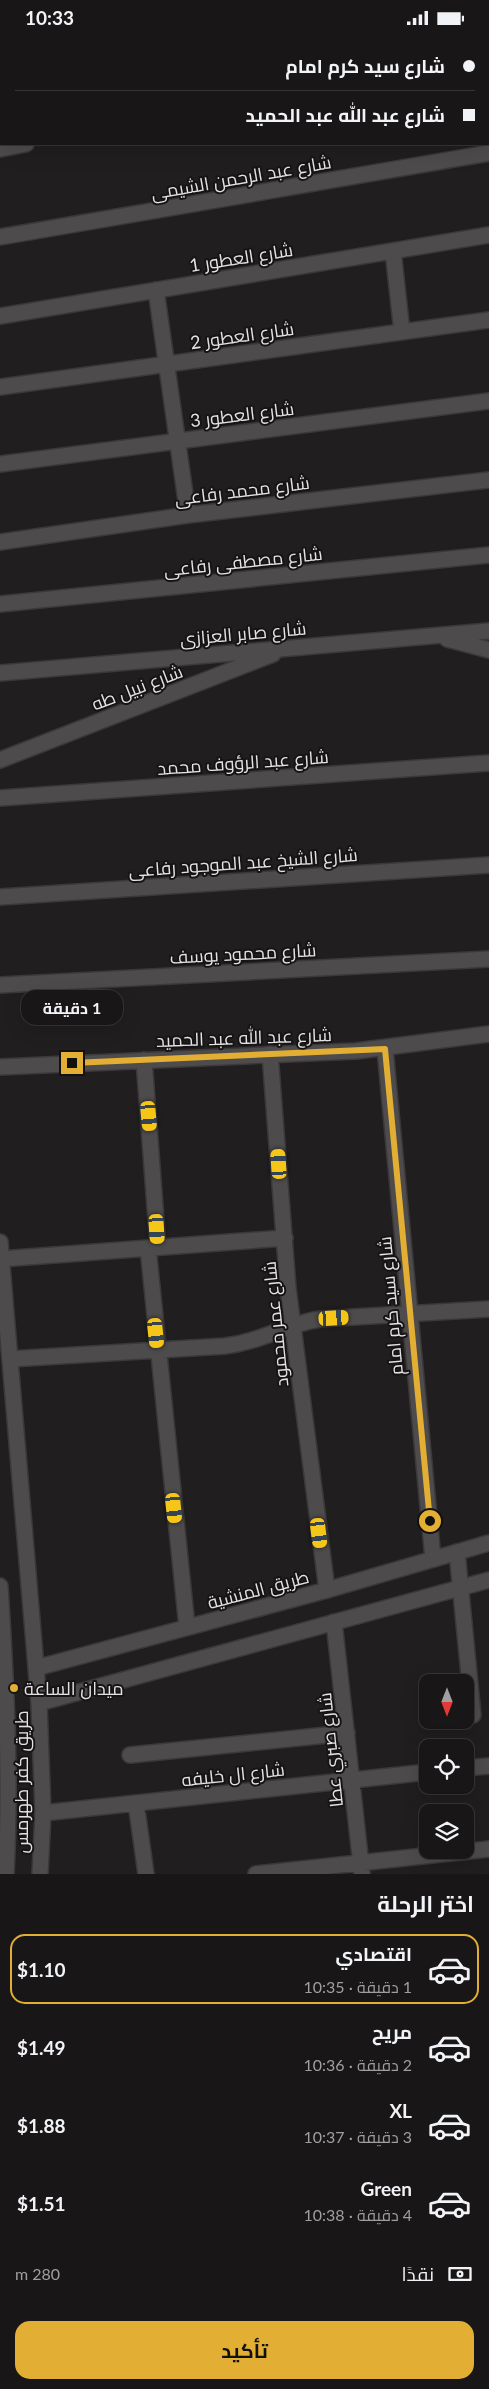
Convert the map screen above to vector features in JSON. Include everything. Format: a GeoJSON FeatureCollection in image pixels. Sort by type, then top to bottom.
{"type":"FeatureCollection","features":[{"type":"Feature","properties":{"kind":"street"},"geometry":{"type":"LineString","coordinates":[[0,149],[21,145]]}},
{"type":"Feature","properties":{"kind":"street","name":"شارع عبد الرحمن الشيمى"},"geometry":{"type":"LineString","coordinates":[[0,237],[489,153]]}},
{"type":"Feature","properties":{"kind":"street","name":"شارع العطور 1"},"geometry":{"type":"LineString","coordinates":[[0,316],[489,235]]}},
{"type":"Feature","properties":{"kind":"street"},"geometry":{"type":"LineString","coordinates":[[394,251],[402,332]]}},
{"type":"Feature","properties":{"kind":"street"},"geometry":{"type":"LineString","coordinates":[[156,290],[188,515]]}},
{"type":"Feature","properties":{"kind":"street","name":"شارع العطور 2"},"geometry":{"type":"LineString","coordinates":[[0,387],[489,320]]}},
{"type":"Feature","properties":{"kind":"street","name":"شارع العطور 3"},"geometry":{"type":"LineString","coordinates":[[0,464],[489,401]]}},
{"type":"Feature","properties":{"kind":"street","name":"شارع محمد رفاعى"},"geometry":{"type":"LineString","coordinates":[[0,542],[188,515],[489,480]]}},
{"type":"Feature","properties":{"kind":"street","name":"شارع مصطفى رفاعى"},"geometry":{"type":"LineString","coordinates":[[0,604],[489,555]]}},
{"type":"Feature","properties":{"kind":"street","name":"شارع صابر العزازى"},"geometry":{"type":"LineString","coordinates":[[0,673],[489,631]]}},
{"type":"Feature","properties":{"kind":"street"},"geometry":{"type":"LineString","coordinates":[[436,636],[489,650]]}},
{"type":"Feature","properties":{"kind":"street","name":"شارع نبيل طه"},"geometry":{"type":"LineString","coordinates":[[0,760],[288,648]]}},
{"type":"Feature","properties":{"kind":"street","name":"شارع عبد الرؤوف محمد"},"geometry":{"type":"LineString","coordinates":[[0,799],[489,763]]}},
{"type":"Feature","properties":{"kind":"street","name":"شارع الشيخ عبد الموجود رفاعى"},"geometry":{"type":"LineString","coordinates":[[0,897],[489,865]]}},
{"type":"Feature","properties":{"kind":"street","name":"شارع محمود يوسف"},"geometry":{"type":"LineString","coordinates":[[0,985],[489,959]]}},
{"type":"Feature","properties":{"kind":"street","name":"شارع عبد الله عبد الحميد"},"geometry":{"type":"LineString","coordinates":[[0,1067],[385,1049],[489,1034]]}},
{"type":"Feature","properties":{"kind":"street","name":"شارع سيد كرم امام"},"geometry":{"type":"LineString","coordinates":[[385,1049],[433,1559]]}},
{"type":"Feature","properties":{"kind":"street","name":"شارع عمر محمود"},"geometry":{"type":"LineString","coordinates":[[270,1054],[293,1325],[326,1590]]}},
{"type":"Feature","properties":{"kind":"street"},"geometry":{"type":"LineString","coordinates":[[144,1060],[158,1350],[186,1627]]}},
{"type":"Feature","properties":{"kind":"street"},"geometry":{"type":"LineString","coordinates":[[1,1259],[285,1238]]}},
{"type":"Feature","properties":{"kind":"street","name":"طريق كفر طهرمس"},"geometry":{"type":"LineString","coordinates":[[0,1242],[39,1703],[43,1813],[40,1874]]}},
{"type":"Feature","properties":{"kind":"street"},"geometry":{"type":"LineString","coordinates":[[10,1359],[240,1344],[267,1337],[293,1325],[320,1319],[489,1309]]}},
{"type":"Feature","properties":{"kind":"street","name":"طريق المنشية"},"geometry":{"type":"LineString","coordinates":[[36,1668],[326,1590],[489,1543]]}},
{"type":"Feature","properties":{"kind":"street"},"geometry":{"type":"LineString","coordinates":[[457,1552],[468,1674]]}},
{"type":"Feature","properties":{"kind":"street"},"geometry":{"type":"LineString","coordinates":[[39,1703],[489,1580]]}},
{"type":"Feature","properties":{"kind":"street","name":"طريق كفر طهرمس"},"geometry":{"type":"LineString","coordinates":[[0,1586],[6,1874]]}},
{"type":"Feature","properties":{"kind":"street","name":"شارع صبري عطا"},"geometry":{"type":"LineString","coordinates":[[334,1622],[362,1868]]}},
{"type":"Feature","properties":{"kind":"street"},"geometry":{"type":"LineString","coordinates":[[130,1755],[348,1733]]}},
{"type":"Feature","properties":{"kind":"street"},"geometry":{"type":"LineString","coordinates":[[474,1768],[489,1766]]}},
{"type":"Feature","properties":{"kind":"street","name":"شارع ال خليفه"},"geometry":{"type":"LineString","coordinates":[[43,1813],[419,1773]]}},
{"type":"Feature","properties":{"kind":"street"},"geometry":{"type":"LineString","coordinates":[[136,1803],[146,1874]]}},
{"type":"Feature","properties":{"kind":"street"},"geometry":{"type":"LineString","coordinates":[[256,1874],[362,1868],[489,1849]]}},
{"type":"Feature","properties":{"kind":"place","name":"ميدان الساعة"},"geometry":{"type":"Point","coordinates":[14,1688]}},
{"type":"Feature","properties":{"kind":"route"},"geometry":{"type":"LineString","coordinates":[[72,1063],[385,1049],[430,1521]]}}]}
